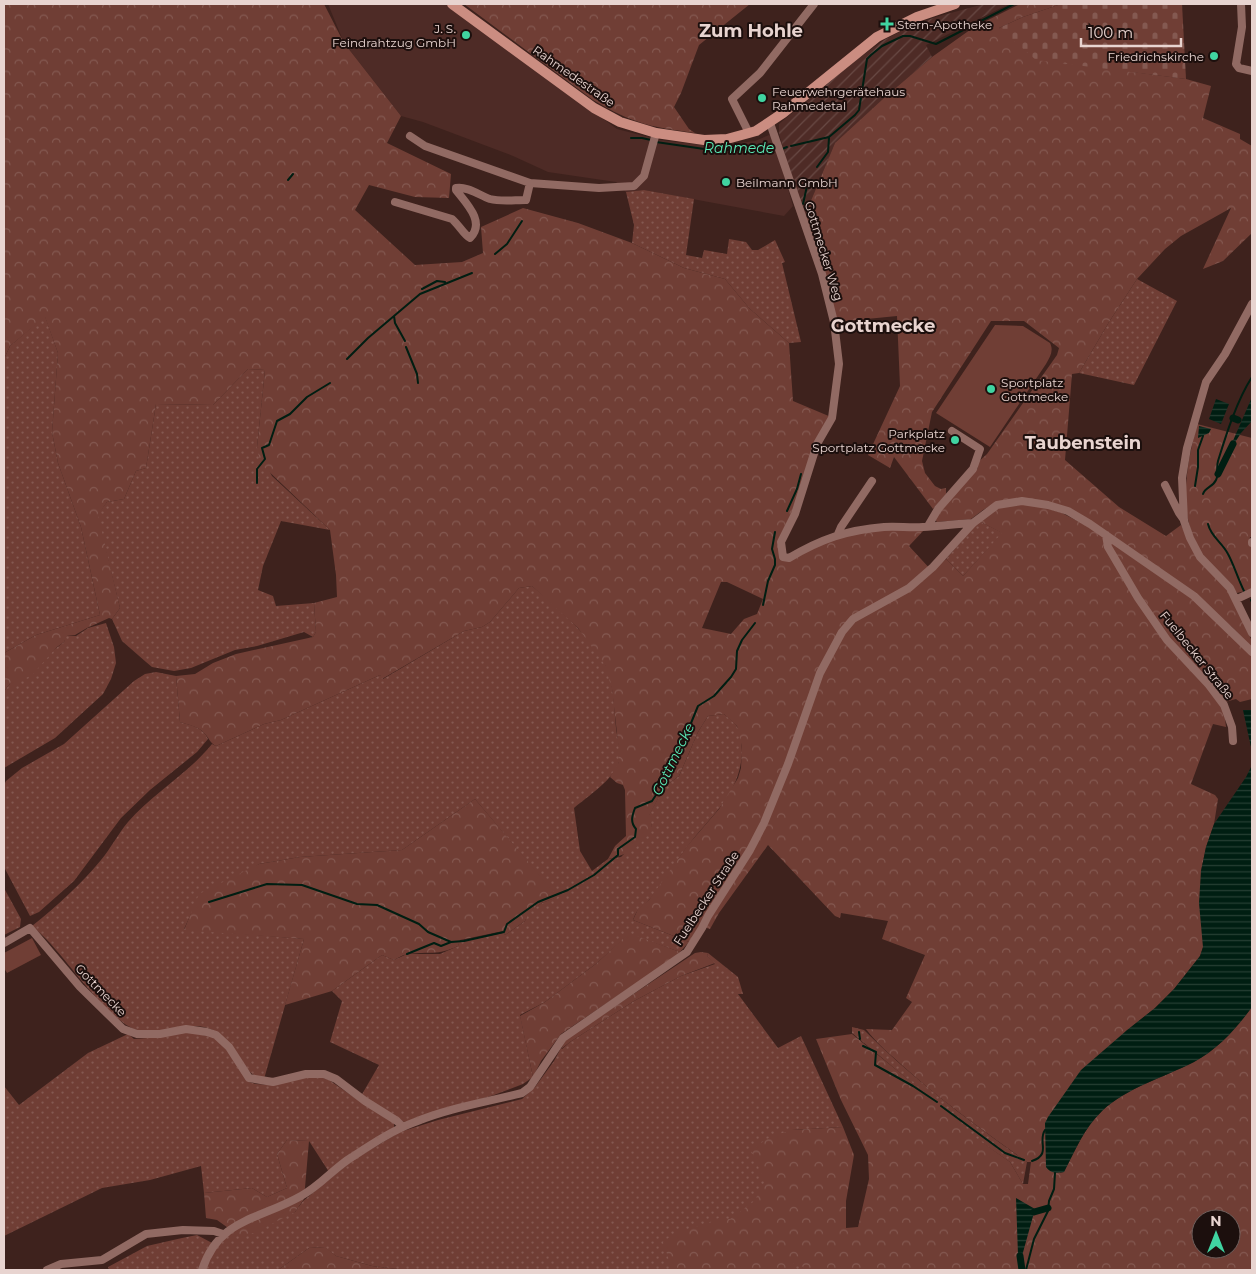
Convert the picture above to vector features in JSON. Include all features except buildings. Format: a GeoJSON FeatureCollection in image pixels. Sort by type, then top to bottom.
{"type":"FeatureCollection","features":[{"type":"Feature","properties":{"kind":"main road","name":"Rahmedestraße"},"geometry":{"type":"LineString","coordinates":[[452,4],[594,108],[655,139],[704,140],[727,139],[749,133],[770,123],[877,37],[917,17],[955,4]]}},
{"type":"Feature","properties":{"kind":"street"},"geometry":{"type":"LineString","coordinates":[[749,133],[732,99],[760,73],[814,4]]}},
{"type":"Feature","properties":{"kind":"street"},"geometry":{"type":"LineString","coordinates":[[1241,4],[1242,27],[1236,64],[1239,68],[1252,71]]}},
{"type":"Feature","properties":{"kind":"street","name":"Gottmecker Weg"},"geometry":{"type":"LineString","coordinates":[[770,123],[822,274],[834,322],[839,364],[832,418],[818,444],[795,514],[781,542],[784,557],[789,558],[814,543],[838,534],[886,527],[973,523]]}},
{"type":"Feature","properties":{"kind":"street"},"geometry":{"type":"LineString","coordinates":[[410,136],[425,146],[530,183],[598,188],[634,186],[644,176],[655,139]]}},
{"type":"Feature","properties":{"kind":"street"},"geometry":{"type":"LineString","coordinates":[[395,202],[452,219],[460,225],[466,236],[470,238],[474,234],[476,226],[475,216],[456,188],[464,188],[490,199],[526,200],[530,183]]}},
{"type":"Feature","properties":{"kind":"street"},"geometry":{"type":"LineString","coordinates":[[1252,304],[1225,354],[1206,382],[1197,407],[1182,478],[1184,520],[1190,538],[1200,557],[1230,588],[1252,633]]}},
{"type":"Feature","properties":{"kind":"street"},"geometry":{"type":"LineString","coordinates":[[928,526],[938,509],[973,469],[980,449],[952,431]]}},
{"type":"Feature","properties":{"kind":"street"},"geometry":{"type":"LineString","coordinates":[[838,534],[872,481]]}},
{"type":"Feature","properties":{"kind":"street"},"geometry":{"type":"LineString","coordinates":[[1165,485],[1184,520]]}},
{"type":"Feature","properties":{"kind":"street","name":"Fuelbecker Straße"},"geometry":{"type":"LineString","coordinates":[[202,1270],[206,1257],[222,1234],[235,1225],[302,1196],[351,1158],[403,1127],[430,1116],[522,1093],[530,1087],[563,1038],[687,952],[750,850],[764,823],[788,764],[820,673],[842,632],[861,613],[892,598],[915,582],[933,567],[973,523],[997,504],[1036,502],[1068,511],[1090,524],[1194,596],[1252,652]]}},
{"type":"Feature","properties":{"kind":"street","name":"Fuelbecker Straße"},"geometry":{"type":"LineString","coordinates":[[1106,535],[1108,547],[1138,598],[1167,640],[1209,685],[1224,705],[1232,727],[1233,741]]}},
{"type":"Feature","properties":{"kind":"street"},"geometry":{"type":"LineString","coordinates":[[1237,599],[1252,592]]}},
{"type":"Feature","properties":{"kind":"street","name":"Gottmecke"},"geometry":{"type":"LineString","coordinates":[[4,943],[30,928],[80,987],[123,1029],[137,1034],[160,1034],[186,1029],[216,1035],[229,1046],[249,1078],[273,1082],[306,1074],[324,1074],[336,1079],[403,1127]]}},
{"type":"Feature","properties":{"kind":"street"},"geometry":{"type":"LineString","coordinates":[[47,1270],[62,1264],[102,1260],[146,1234],[183,1230],[214,1231],[222,1234]]}},
{"type":"Feature","properties":{"kind":"shaded area"},"geometry":{"type":"Polygon","coordinates":[[[328,4],[449,4],[617,129],[660,140],[713,146],[755,141],[769,135],[773,136],[793,206],[784,216],[644,190],[626,192],[616,182],[548,172],[513,156],[423,122],[401,116],[344,43],[328,4]]]}},
{"type":"Feature","properties":{"kind":"shaded area"},"geometry":{"type":"Polygon","coordinates":[[[984,4],[1009,4],[926,45],[932,57],[835,143],[805,215],[783,148],[779,124],[855,61],[884,40],[911,26],[936,17],[984,4]]]}},
{"type":"Feature","properties":{"kind":"shaded area"},"geometry":{"type":"Polygon","coordinates":[[[1252,397],[1252,421],[1234,444],[1232,443],[1252,397]]]}},
{"type":"Feature","properties":{"kind":"shaded area"},"geometry":{"type":"Polygon","coordinates":[[[1216,399],[1229,404],[1221,424],[1209,419],[1216,399]]]}},
{"type":"Feature","properties":{"kind":"shaded area"},"geometry":{"type":"Polygon","coordinates":[[[1199,426],[1211,429],[1209,433],[1198,438],[1199,426]]]}},
{"type":"Feature","properties":{"kind":"shaded area"},"geometry":{"type":"Polygon","coordinates":[[[1243,710],[1252,710],[1252,752],[1243,710]]]}},
{"type":"Feature","properties":{"kind":"shaded area"},"geometry":{"type":"Polygon","coordinates":[[[1252,765],[1252,1007],[1226,1038],[1203,1057],[1134,1089],[1102,1111],[1080,1140],[1064,1172],[1052,1172],[1046,1167],[1045,1123],[1048,1117],[1081,1070],[1155,1008],[1174,989],[1200,956],[1203,947],[1199,903],[1201,871],[1206,847],[1214,824],[1252,765]]]}},
{"type":"Feature","properties":{"kind":"shaded area"},"geometry":{"type":"Polygon","coordinates":[[[1016,1198],[1035,1209],[1022,1256],[1018,1255],[1016,1198]]]}},
{"type":"Feature","properties":{"kind":"green space"},"geometry":{"type":"Polygon","coordinates":[[[4,4],[324,4],[344,43],[401,116],[387,143],[451,174],[449,198],[415,197],[369,185],[355,210],[415,265],[462,262],[483,253],[481,227],[523,208],[578,223],[632,243],[684,268],[725,279],[749,308],[789,343],[793,401],[831,417],[805,476],[792,515],[778,546],[781,557],[806,552],[834,539],[879,529],[924,530],[909,546],[932,571],[946,559],[963,576],[1002,533],[979,521],[995,507],[1013,504],[1034,504],[1062,513],[1089,527],[1190,596],[1252,656],[1252,699],[1240,702],[1236,699],[1221,703],[1224,710],[1226,727],[1213,724],[1191,784],[1215,795],[1218,799],[1214,824],[1206,847],[1201,871],[1203,947],[1200,956],[1174,989],[1155,1008],[1126,1031],[1060,1173],[1064,1172],[1085,1132],[1102,1111],[1134,1089],[1203,1057],[1226,1038],[1252,1007],[1252,1270],[806,1270],[796,1260],[789,1270],[675,1270],[671,1266],[663,1242],[675,1233],[719,1218],[730,1219],[753,1202],[766,1184],[751,1150],[770,1137],[792,1130],[843,1127],[854,1155],[846,1201],[846,1228],[858,1227],[869,1179],[868,1155],[841,1100],[816,1039],[852,1034],[930,1097],[976,1138],[1010,1162],[1023,1184],[1028,1184],[1031,1162],[1027,1162],[1011,1151],[919,1080],[884,1049],[866,1029],[892,1030],[912,1002],[906,998],[925,955],[882,939],[888,921],[841,913],[840,918],[835,916],[768,845],[719,913],[710,929],[700,926],[689,942],[633,920],[638,909],[649,900],[688,845],[719,809],[738,778],[741,768],[742,747],[737,726],[724,714],[708,716],[698,732],[679,776],[664,787],[649,816],[652,826],[645,839],[629,852],[608,859],[615,846],[626,836],[625,790],[623,785],[610,777],[619,762],[612,689],[605,665],[578,628],[532,586],[519,588],[490,622],[482,627],[464,631],[382,679],[380,675],[281,720],[264,724],[216,746],[200,729],[180,722],[176,676],[195,674],[213,663],[236,654],[313,637],[316,632],[314,603],[337,597],[330,530],[260,463],[257,447],[265,370],[248,369],[213,405],[156,404],[146,468],[136,471],[124,499],[107,502],[98,515],[120,608],[112,619],[109,618],[75,635],[67,635],[64,642],[57,647],[32,675],[14,684],[10,684],[4,691],[4,653],[36,635],[100,615],[81,527],[58,463],[52,432],[58,353],[45,317],[10,346],[4,359],[4,4]],[[721,582],[702,628],[731,634],[744,619],[757,614],[763,599],[727,582],[721,582]]]}},
{"type":"Feature","properties":{"kind":"green space"},"geometry":{"type":"Polygon","coordinates":[[[464,4],[750,4],[699,45],[674,107],[689,129],[695,133],[643,123],[625,117],[593,100],[464,4]]]}},
{"type":"Feature","properties":{"kind":"green space"},"geometry":{"type":"Polygon","coordinates":[[[1020,4],[1061,4],[1023,17],[999,28],[1133,72],[1186,79],[1211,86],[1203,118],[1240,134],[1240,139],[1252,146],[1252,233],[1223,261],[1203,269],[1231,208],[1181,236],[1165,249],[1137,279],[1079,373],[1072,374],[1065,460],[1119,507],[1166,536],[1181,525],[1198,559],[1228,591],[1251,639],[1251,647],[1232,627],[1075,512],[1017,499],[995,503],[971,519],[937,522],[935,520],[948,499],[978,468],[976,464],[987,454],[1057,355],[1059,348],[1024,321],[991,321],[932,412],[922,461],[925,473],[935,486],[941,489],[946,488],[946,494],[933,509],[894,457],[890,468],[868,455],[900,386],[897,316],[836,322],[805,215],[835,143],[932,57],[974,27],[1020,4]]]}},
{"type":"Feature","properties":{"kind":"green space"},"geometry":{"type":"Polygon","coordinates":[[[1061,4],[1182,4],[1186,79],[1036,60],[999,28],[1023,17],[1061,4]]]}},
{"type":"Feature","properties":{"kind":"green space"},"geometry":{"type":"Polygon","coordinates":[[[644,190],[694,199],[686,255],[702,258],[704,250],[727,254],[729,239],[746,242],[752,250],[758,250],[775,240],[785,262],[782,263],[801,342],[789,343],[749,308],[725,279],[684,268],[632,243],[634,225],[626,192],[644,190]]]}},
{"type":"Feature","properties":{"kind":"green space"},"geometry":{"type":"Polygon","coordinates":[[[1137,279],[1177,301],[1134,385],[1079,373],[1109,322],[1137,279]]]}},
{"type":"Feature","properties":{"kind":"green space"},"geometry":{"type":"Polygon","coordinates":[[[45,316],[58,353],[52,432],[58,463],[81,527],[100,615],[36,635],[4,653],[4,359],[10,346],[45,316]]]}},
{"type":"Feature","properties":{"kind":"green space","name":"Sportplatz Gottmecke"},"geometry":{"type":"Polygon","coordinates":[[[995,325],[1023,326],[1050,343],[1052,351],[1046,364],[990,447],[936,413],[995,325]]]}},
{"type":"Feature","properties":{"kind":"green space"},"geometry":{"type":"Polygon","coordinates":[[[248,369],[265,370],[257,447],[272,476],[330,530],[281,521],[263,566],[258,590],[273,596],[276,606],[314,603],[316,632],[313,637],[304,632],[257,646],[235,650],[191,668],[174,671],[152,667],[122,641],[112,619],[120,608],[97,515],[107,502],[124,499],[136,471],[146,468],[156,404],[213,405],[248,369]]]}},
{"type":"Feature","properties":{"kind":"green space"},"geometry":{"type":"Polygon","coordinates":[[[1197,424],[1252,438],[1252,537],[1250,537],[1249,541],[1252,550],[1252,589],[1237,593],[1203,555],[1192,534],[1188,519],[1186,487],[1187,471],[1197,424]]]}},
{"type":"Feature","properties":{"kind":"green space"},"geometry":{"type":"Polygon","coordinates":[[[979,521],[1003,533],[963,576],[946,559],[979,521]]]}},
{"type":"Feature","properties":{"kind":"green space"},"geometry":{"type":"Polygon","coordinates":[[[532,586],[582,632],[605,664],[610,679],[620,749],[619,762],[612,775],[574,808],[580,851],[592,871],[608,859],[621,857],[652,826],[648,817],[664,787],[679,776],[698,732],[708,716],[724,714],[735,724],[740,735],[742,754],[740,769],[735,782],[722,805],[687,847],[654,894],[638,910],[633,920],[689,942],[680,952],[629,934],[597,963],[545,1002],[520,1015],[533,1077],[523,1084],[494,1095],[404,1122],[361,1096],[379,1065],[330,1042],[342,1001],[332,991],[382,955],[394,960],[407,954],[440,954],[458,946],[459,942],[504,933],[505,935],[525,921],[528,912],[542,903],[557,897],[475,799],[402,850],[300,857],[259,864],[191,914],[184,929],[304,939],[264,1079],[250,1072],[226,1039],[213,1030],[195,1026],[146,1032],[127,1025],[105,1007],[50,943],[32,926],[60,903],[85,878],[108,851],[124,827],[138,812],[203,755],[212,744],[216,746],[264,724],[281,720],[380,675],[383,679],[464,631],[482,627],[490,622],[519,588],[532,586]]]}},
{"type":"Feature","properties":{"kind":"green space"},"geometry":{"type":"Polygon","coordinates":[[[106,623],[114,647],[116,663],[111,679],[103,694],[55,738],[4,768],[4,691],[10,684],[64,642],[66,635],[76,636],[88,628],[106,623]]]}},
{"type":"Feature","properties":{"kind":"green space"},"geometry":{"type":"Polygon","coordinates":[[[156,672],[176,676],[180,722],[200,730],[208,739],[197,752],[150,790],[121,818],[74,881],[39,912],[30,916],[4,867],[4,785],[6,781],[22,768],[64,744],[134,681],[145,674],[156,672]]]}},
{"type":"Feature","properties":{"kind":"green space"},"geometry":{"type":"Polygon","coordinates":[[[475,799],[558,897],[542,903],[529,912],[525,921],[505,935],[503,931],[460,940],[458,946],[444,951],[407,954],[394,960],[382,955],[332,991],[285,1005],[304,939],[184,930],[199,894],[259,864],[300,857],[402,850],[475,799]]]}},
{"type":"Feature","properties":{"kind":"green space"},"geometry":{"type":"Polygon","coordinates":[[[4,888],[21,919],[20,927],[4,935],[4,888]]]}},
{"type":"Feature","properties":{"kind":"green space"},"geometry":{"type":"Polygon","coordinates":[[[629,933],[680,952],[561,1034],[541,1061],[533,1077],[520,1016],[545,1002],[597,963],[629,933]]]}},
{"type":"Feature","properties":{"kind":"green space"},"geometry":{"type":"Polygon","coordinates":[[[32,938],[41,955],[7,973],[4,968],[4,953],[32,938]]]}},
{"type":"Feature","properties":{"kind":"green space"},"geometry":{"type":"Polygon","coordinates":[[[695,953],[708,953],[707,956],[715,963],[681,976],[634,1001],[561,1049],[566,1039],[695,953]]]}},
{"type":"Feature","properties":{"kind":"green space"},"geometry":{"type":"Polygon","coordinates":[[[708,953],[738,977],[743,994],[738,994],[778,1048],[801,1036],[843,1127],[792,1130],[830,1270],[406,1270],[372,1266],[336,1256],[324,1247],[309,1248],[278,1270],[109,1270],[108,1267],[147,1246],[197,1235],[214,1244],[226,1232],[295,1212],[303,1201],[353,1160],[400,1132],[438,1120],[522,1099],[535,1087],[561,1048],[634,1001],[681,976],[715,964],[707,956],[708,953]]]}},
{"type":"Feature","properties":{"kind":"green space"},"geometry":{"type":"Polygon","coordinates":[[[852,1027],[864,1030],[943,1100],[1027,1162],[1023,1184],[1010,1162],[975,1138],[852,1033],[852,1027]]]}},
{"type":"Feature","properties":{"kind":"green space"},"geometry":{"type":"Polygon","coordinates":[[[186,1032],[214,1037],[229,1052],[249,1082],[270,1085],[310,1076],[321,1077],[329,1080],[394,1122],[394,1128],[329,1172],[309,1141],[287,1140],[277,1154],[287,1188],[267,1197],[252,1188],[204,1193],[201,1166],[150,1180],[102,1188],[4,1236],[4,1086],[19,1105],[88,1053],[128,1034],[134,1039],[186,1032]]]}},
{"type":"Feature","properties":{"kind":"green space"},"geometry":{"type":"Polygon","coordinates":[[[287,1140],[309,1141],[304,1199],[295,1212],[254,1233],[238,1235],[217,1220],[206,1218],[204,1193],[252,1188],[267,1197],[287,1188],[277,1154],[287,1140]]]}},
{"type":"Feature","properties":{"kind":"green space"},"geometry":{"type":"Polygon","coordinates":[[[325,1247],[336,1256],[372,1266],[406,1270],[278,1270],[309,1248],[325,1247]]]}},
{"type":"Feature","properties":{"kind":"waterway","name":"Rahmede"},"geometry":{"type":"LineString","coordinates":[[791,146],[829,137],[855,115],[859,110],[867,59],[882,46],[903,36],[910,36],[936,44],[1014,4]]}},
{"type":"Feature","properties":{"kind":"waterway","name":"Rahmede"},"geometry":{"type":"LineString","coordinates":[[631,138],[651,140]]}},
{"type":"Feature","properties":{"kind":"waterway","name":"Gottmecke"},"geometry":{"type":"LineString","coordinates":[[817,167],[828,152],[829,138]]}},
{"type":"Feature","properties":{"kind":"waterway","name":"Rahmede"},"geometry":{"type":"LineString","coordinates":[[656,142],[711,150],[778,149]]}},
{"type":"Feature","properties":{"kind":"waterway","name":"Rahmede"},"geometry":{"type":"LineString","coordinates":[[782,149],[787,147]]}},
{"type":"Feature","properties":{"kind":"waterway"},"geometry":{"type":"LineString","coordinates":[[288,180],[293,174]]}},
{"type":"Feature","properties":{"kind":"waterway","name":"Gottmecke"},"geometry":{"type":"LineString","coordinates":[[803,204],[807,186]]}},
{"type":"Feature","properties":{"kind":"waterway"},"geometry":{"type":"LineString","coordinates":[[495,254],[507,244],[522,221]]}},
{"type":"Feature","properties":{"kind":"waterway"},"geometry":{"type":"LineString","coordinates":[[347,359],[368,338],[420,294],[472,273]]}},
{"type":"Feature","properties":{"kind":"waterway"},"geometry":{"type":"LineString","coordinates":[[422,289],[437,281],[445,282]]}},
{"type":"Feature","properties":{"kind":"waterway"},"geometry":{"type":"LineString","coordinates":[[394,316],[395,323],[405,341]]}},
{"type":"Feature","properties":{"kind":"waterway"},"geometry":{"type":"LineString","coordinates":[[406,347],[417,374],[418,383]]}},
{"type":"Feature","properties":{"kind":"waterway"},"geometry":{"type":"LineString","coordinates":[[1203,494],[1217,478],[1218,461],[1228,429],[1241,396],[1252,377]]}},
{"type":"Feature","properties":{"kind":"waterway"},"geometry":{"type":"LineString","coordinates":[[257,483],[257,469],[265,459],[262,448],[269,445],[277,421],[290,414],[307,397],[330,383]]}},
{"type":"Feature","properties":{"kind":"waterway"},"geometry":{"type":"LineString","coordinates":[[1233,418],[1238,420]]}},
{"type":"Feature","properties":{"kind":"waterway"},"geometry":{"type":"LineString","coordinates":[[1195,486],[1198,450],[1203,436]]}},
{"type":"Feature","properties":{"kind":"waterway"},"geometry":{"type":"LineString","coordinates":[[1218,474],[1233,444]]}},
{"type":"Feature","properties":{"kind":"waterway","name":"Gottmecke"},"geometry":{"type":"LineString","coordinates":[[787,511],[797,489],[801,474]]}},
{"type":"Feature","properties":{"kind":"waterway"},"geometry":{"type":"LineString","coordinates":[[1208,524],[1209,529],[1228,554],[1244,591]]}},
{"type":"Feature","properties":{"kind":"waterway","name":"Gottmecke"},"geometry":{"type":"LineString","coordinates":[[763,605],[768,581],[775,565],[772,549],[775,532]]}},
{"type":"Feature","properties":{"kind":"waterway","name":"Gottmecke"},"geometry":{"type":"LineString","coordinates":[[209,902],[267,884],[302,885],[357,904],[377,905],[419,924],[428,932],[451,942],[504,932],[507,924],[538,902],[568,890],[594,875],[618,855],[618,849],[635,837],[636,829],[632,819],[635,808],[652,801],[656,795],[656,787],[659,780],[672,756],[680,750],[698,706],[714,696],[731,677],[736,669],[737,651],[742,640],[755,623]]}},
{"type":"Feature","properties":{"kind":"waterway","name":"Gottmecke"},"geometry":{"type":"LineString","coordinates":[[407,954],[434,943],[441,946],[451,942]]}},
{"type":"Feature","properties":{"kind":"waterway"},"geometry":{"type":"LineString","coordinates":[[859,1032],[860,1039]]}},
{"type":"Feature","properties":{"kind":"waterway"},"geometry":{"type":"LineString","coordinates":[[863,1046],[876,1052],[875,1065],[937,1102]]}},
{"type":"Feature","properties":{"kind":"waterway"},"geometry":{"type":"LineString","coordinates":[[941,1106],[1005,1153],[1024,1160]]}},
{"type":"Feature","properties":{"kind":"waterway"},"geometry":{"type":"LineString","coordinates":[[1032,1161],[1038,1158],[1043,1151],[1042,1139],[1045,1130]]}},
{"type":"Feature","properties":{"kind":"waterway"},"geometry":{"type":"LineString","coordinates":[[1026,1270],[1034,1239],[1048,1211],[1049,1201],[1054,1189],[1055,1173]]}},
{"type":"Feature","properties":{"kind":"waterway"},"geometry":{"type":"LineString","coordinates":[[1034,1212],[1048,1208]]}},
{"type":"Feature","properties":{"kind":"waterway"},"geometry":{"type":"LineString","coordinates":[[1020,1256],[1022,1270]]}},
{"type":"Feature","properties":{"kind":"place","name":"Stern-Apotheke"},"geometry":{"type":"Point","coordinates":[887,24]}},
{"type":"Feature","properties":{"kind":"place","name":"J. S. Feindrahtzug GmbH"},"geometry":{"type":"Point","coordinates":[466,35]}},
{"type":"Feature","properties":{"kind":"place","name":"Friedrichskirche"},"geometry":{"type":"Point","coordinates":[1214,56]}},
{"type":"Feature","properties":{"kind":"place","name":"Feuerwehrgerätehaus Rahmedetal"},"geometry":{"type":"Point","coordinates":[762,98]}},
{"type":"Feature","properties":{"kind":"place","name":"Beilmann GmbH"},"geometry":{"type":"Point","coordinates":[726,182]}},
{"type":"Feature","properties":{"kind":"place","name":"Sportplatz Gottmecke"},"geometry":{"type":"Point","coordinates":[991,389]}},
{"type":"Feature","properties":{"kind":"place","name":"Parkplatz Sportplatz Gottmecke"},"geometry":{"type":"Point","coordinates":[955,440]}},
{"type":"Feature","properties":{"kind":"district","name":"Zum Hohle"},"geometry":{"type":"Point","coordinates":[751,31]}},
{"type":"Feature","properties":{"kind":"district","name":"Gottmecke"},"geometry":{"type":"Point","coordinates":[883,326]}},
{"type":"Feature","properties":{"kind":"district","name":"Taubenstein"},"geometry":{"type":"Point","coordinates":[1083,443]}}]}
